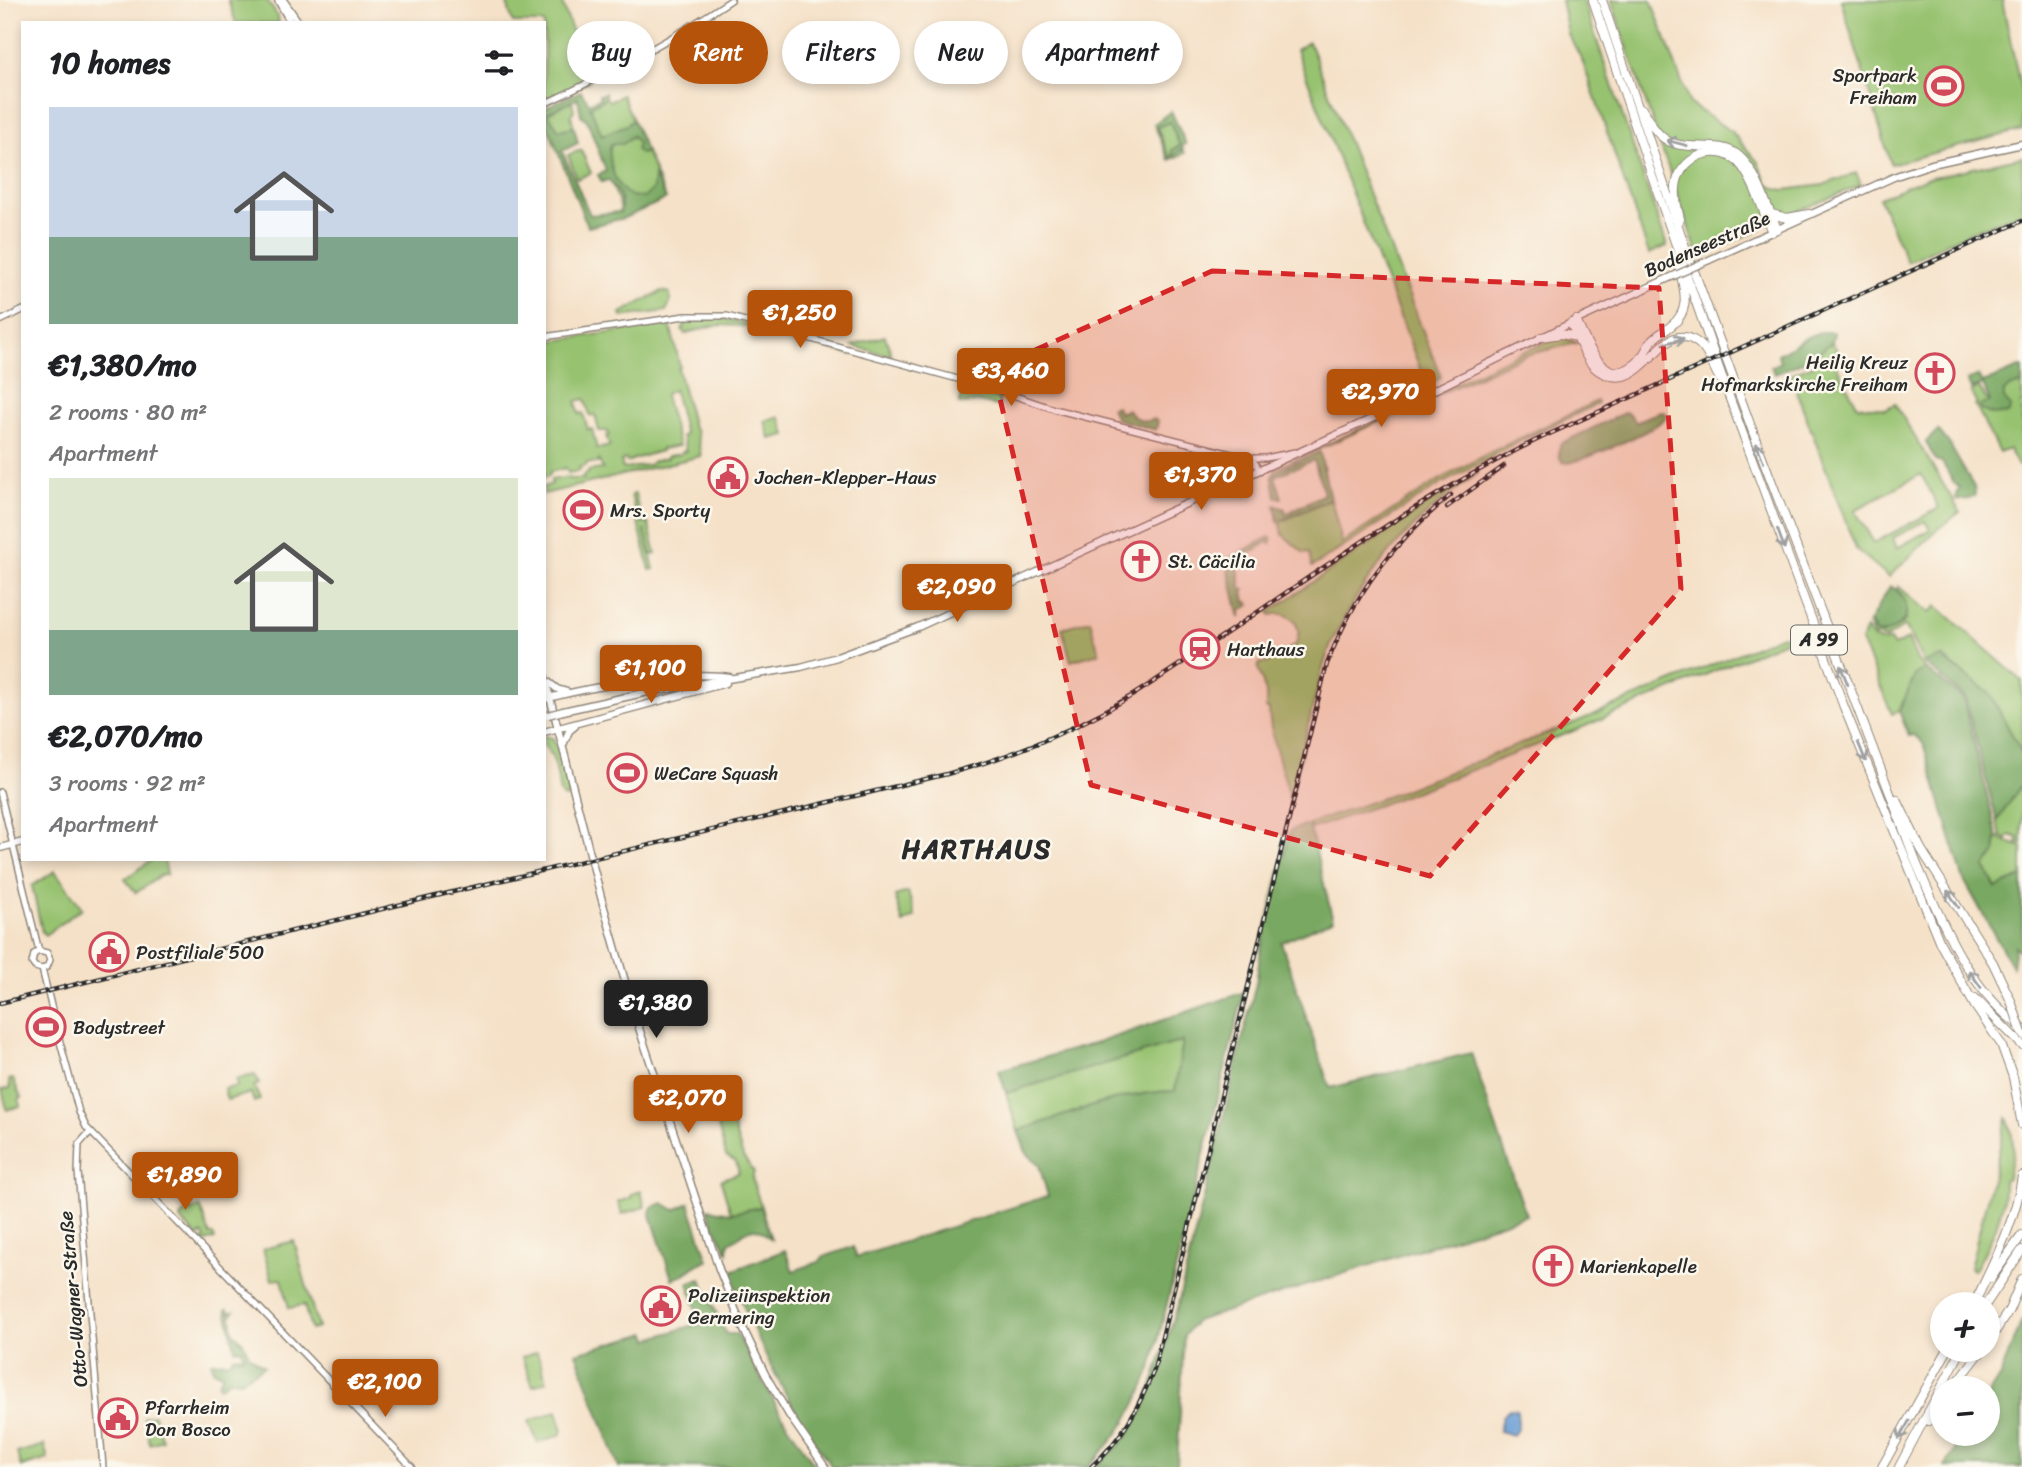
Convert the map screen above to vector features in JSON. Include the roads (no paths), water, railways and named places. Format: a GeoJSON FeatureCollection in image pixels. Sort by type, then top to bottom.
{"type":"FeatureCollection","features":[{"type":"Feature","properties":{"kind":"highway","name":"A 99"},"geometry":{"type":"LineString","coordinates":[[1593,0],[1727,391],[1844,707],[1927,913],[1963,982]]}},
{"type":"Feature","properties":{"kind":"highway","name":"A 99"},"geometry":{"type":"LineString","coordinates":[[1602,0],[1682,238],[1756,443],[1887,784]]}},
{"type":"Feature","properties":{"kind":"highway"},"geometry":{"type":"LineString","coordinates":[[1633,94],[1654,127],[1671,143],[1684,146],[1715,146],[1737,154],[1746,164],[1762,203]]}},
{"type":"Feature","properties":{"kind":"highway"},"geometry":{"type":"LineString","coordinates":[[1682,238],[1676,184],[1688,162],[1714,152],[1738,162],[1775,230]]}},
{"type":"Feature","properties":{"kind":"highway"},"geometry":{"type":"LineString","coordinates":[[1769,215],[1787,218],[1810,214]]}},
{"type":"Feature","properties":{"kind":"highway"},"geometry":{"type":"LineString","coordinates":[[1586,348],[1608,369],[1625,370],[1636,364],[1652,340],[1681,316],[1685,296],[1671,230]]}},
{"type":"Feature","properties":{"kind":"highway"},"geometry":{"type":"LineString","coordinates":[[1574,322],[1597,369],[1611,376],[1622,377],[1639,369],[1664,342],[1687,338],[1703,348],[1727,391]]}},
{"type":"Feature","properties":{"kind":"highway"},"geometry":{"type":"LineString","coordinates":[[1541,337],[1561,334],[1580,336]]}},
{"type":"Feature","properties":{"kind":"highway"},"geometry":{"type":"LineString","coordinates":[[1887,784],[1921,849],[1993,963],[2022,1030]]}},
{"type":"Feature","properties":{"kind":"highway"},"geometry":{"type":"LineString","coordinates":[[1887,784],[1936,908],[1958,953],[1984,992],[2022,1030]]}},
{"type":"Feature","properties":{"kind":"highway"},"geometry":{"type":"LineString","coordinates":[[1963,982],[1986,1011],[2022,1045]]}},
{"type":"Feature","properties":{"kind":"highway"},"geometry":{"type":"LineString","coordinates":[[1963,982],[1975,1006],[2001,1044],[2013,1077],[2022,1125]]}},
{"type":"Feature","properties":{"kind":"highway"},"geometry":{"type":"LineString","coordinates":[[1979,1292],[2011,1222],[2020,1194],[2022,1176]]}},
{"type":"Feature","properties":{"kind":"highway"},"geometry":{"type":"LineString","coordinates":[[1982,1292],[2022,1235]]}},
{"type":"Feature","properties":{"kind":"highway"},"geometry":{"type":"LineString","coordinates":[[1994,1292],[2022,1250]]}},
{"type":"Feature","properties":{"kind":"highway"},"geometry":{"type":"LineString","coordinates":[[2000,1324],[2022,1279]]}},
{"type":"Feature","properties":{"kind":"highway"},"geometry":{"type":"LineString","coordinates":[[1882,1467],[1941,1362]]}},
{"type":"Feature","properties":{"kind":"highway"},"geometry":{"type":"LineString","coordinates":[[1914,1443],[1955,1362]]}},
{"type":"Feature","properties":{"kind":"highway"},"geometry":{"type":"LineString","coordinates":[[1962,1376],[1973,1362]]}},
{"type":"Feature","properties":{"kind":"highway"},"geometry":{"type":"LineString","coordinates":[[1899,1467],[1930,1420]]}},
{"type":"Feature","properties":{"kind":"main road"},"geometry":{"type":"LineString","coordinates":[[283,1],[290,21]]}},
{"type":"Feature","properties":{"kind":"main road"},"geometry":{"type":"LineString","coordinates":[[283,1],[298,21]]}},
{"type":"Feature","properties":{"kind":"main road","name":"Bodenseestraße"},"geometry":{"type":"LineString","coordinates":[[734,679],[796,668],[837,657],[918,627],[1810,214],[1916,169],[2022,144]]}},
{"type":"Feature","properties":{"kind":"main road"},"geometry":{"type":"LineString","coordinates":[[734,679],[696,675],[576,692],[547,699],[559,729],[598,886],[634,1013],[719,1269],[765,1374],[825,1467]]}},
{"type":"Feature","properties":{"kind":"main road"},"geometry":{"type":"LineString","coordinates":[[546,715],[643,693],[734,679]]}},
{"type":"Feature","properties":{"kind":"main road"},"geometry":{"type":"LineString","coordinates":[[546,732],[712,688],[734,679]]}},
{"type":"Feature","properties":{"kind":"main road"},"geometry":{"type":"LineString","coordinates":[[546,681],[560,691],[576,692]]}},
{"type":"Feature","properties":{"kind":"main road"},"geometry":{"type":"LineString","coordinates":[[563,744],[569,731],[580,723]]}},
{"type":"Feature","properties":{"kind":"main road"},"geometry":{"type":"LineString","coordinates":[[546,734],[563,744]]}},
{"type":"Feature","properties":{"kind":"main road"},"geometry":{"type":"LineString","coordinates":[[0,848],[21,843]]}},
{"type":"Feature","properties":{"kind":"street"},"geometry":{"type":"LineString","coordinates":[[546,103],[625,64],[731,0]]}},
{"type":"Feature","properties":{"kind":"street"},"geometry":{"type":"LineString","coordinates":[[0,321],[21,311]]}},
{"type":"Feature","properties":{"kind":"street"},"geometry":{"type":"LineString","coordinates":[[546,337],[685,316],[727,316],[998,390],[1052,408],[1247,458],[1298,451]]}},
{"type":"Feature","properties":{"kind":"street"},"geometry":{"type":"LineString","coordinates":[[1247,458],[1255,463],[1259,470]]}},
{"type":"Feature","properties":{"kind":"street"},"geometry":{"type":"LineString","coordinates":[[0,792],[39,951]]}},
{"type":"Feature","properties":{"kind":"street"},"geometry":{"type":"LineString","coordinates":[[39,951],[47,953],[50,960],[47,967],[42,969],[35,967],[32,960],[34,954],[39,951]]}},
{"type":"Feature","properties":{"kind":"street"},"geometry":{"type":"LineString","coordinates":[[42,969],[79,1112],[90,1132],[412,1467]]}},
{"type":"Feature","properties":{"kind":"street","name":"Otto-Wagner-Straße"},"geometry":{"type":"LineString","coordinates":[[90,1132],[79,1144],[78,1175],[103,1467]]}},
{"type":"Feature","properties":{"kind":"water"},"geometry":{"type":"Polygon","coordinates":[[[1509,1409],[1517,1410],[1518,1426],[1513,1435],[1499,1431],[1502,1417],[1509,1409]]]}},
{"type":"Feature","properties":{"kind":"railway"},"geometry":{"type":"LineString","coordinates":[[0,1003],[947,774],[1020,750],[1089,720],[1133,695],[1387,526],[1491,464],[1545,436],[2022,221]]}},
{"type":"Feature","properties":{"kind":"railway"},"geometry":{"type":"LineString","coordinates":[[1447,507],[1504,466]]}},
{"type":"Feature","properties":{"kind":"railway"},"geometry":{"type":"LineString","coordinates":[[1091,1467],[1112,1445],[1128,1422],[1154,1370],[1327,664],[1349,615],[1377,571],[1411,532],[1451,495]]}},
{"type":"Feature","properties":{"kind":"place","name":"Sportpark Freiham"},"geometry":{"type":"Point","coordinates":[1944,86]}},
{"type":"Feature","properties":{"kind":"place","name":"Heilig Kreuz Hofmarkskirche Freiham"},"geometry":{"type":"Point","coordinates":[1935,373]}},
{"type":"Feature","properties":{"kind":"place","name":"Jochen-Klepper-Haus"},"geometry":{"type":"Point","coordinates":[728,477]}},
{"type":"Feature","properties":{"kind":"place","name":"Mrs. Sporty"},"geometry":{"type":"Point","coordinates":[583,510]}},
{"type":"Feature","properties":{"kind":"place","name":"St. Cäcilia"},"geometry":{"type":"Point","coordinates":[1141,561]}},
{"type":"Feature","properties":{"kind":"place","name":"Harthaus"},"geometry":{"type":"Point","coordinates":[1200,649]}},
{"type":"Feature","properties":{"kind":"place","name":"WeCare Squash"},"geometry":{"type":"Point","coordinates":[627,773]}},
{"type":"Feature","properties":{"kind":"place","name":"Postfiliale 500"},"geometry":{"type":"Point","coordinates":[109,952]}},
{"type":"Feature","properties":{"kind":"place","name":"Bodystreet"},"geometry":{"type":"Point","coordinates":[46,1027]}},
{"type":"Feature","properties":{"kind":"place","name":"Marienkapelle"},"geometry":{"type":"Point","coordinates":[1553,1266]}},
{"type":"Feature","properties":{"kind":"place","name":"Polizeiinspektion Germering"},"geometry":{"type":"Point","coordinates":[661,1306]}},
{"type":"Feature","properties":{"kind":"place","name":"Pfarrheim Don Bosco"},"geometry":{"type":"Point","coordinates":[118,1418]}},
{"type":"Feature","properties":{"kind":"district","name":"HARTHAUS"},"geometry":{"type":"Point","coordinates":[977,849]}}]}
